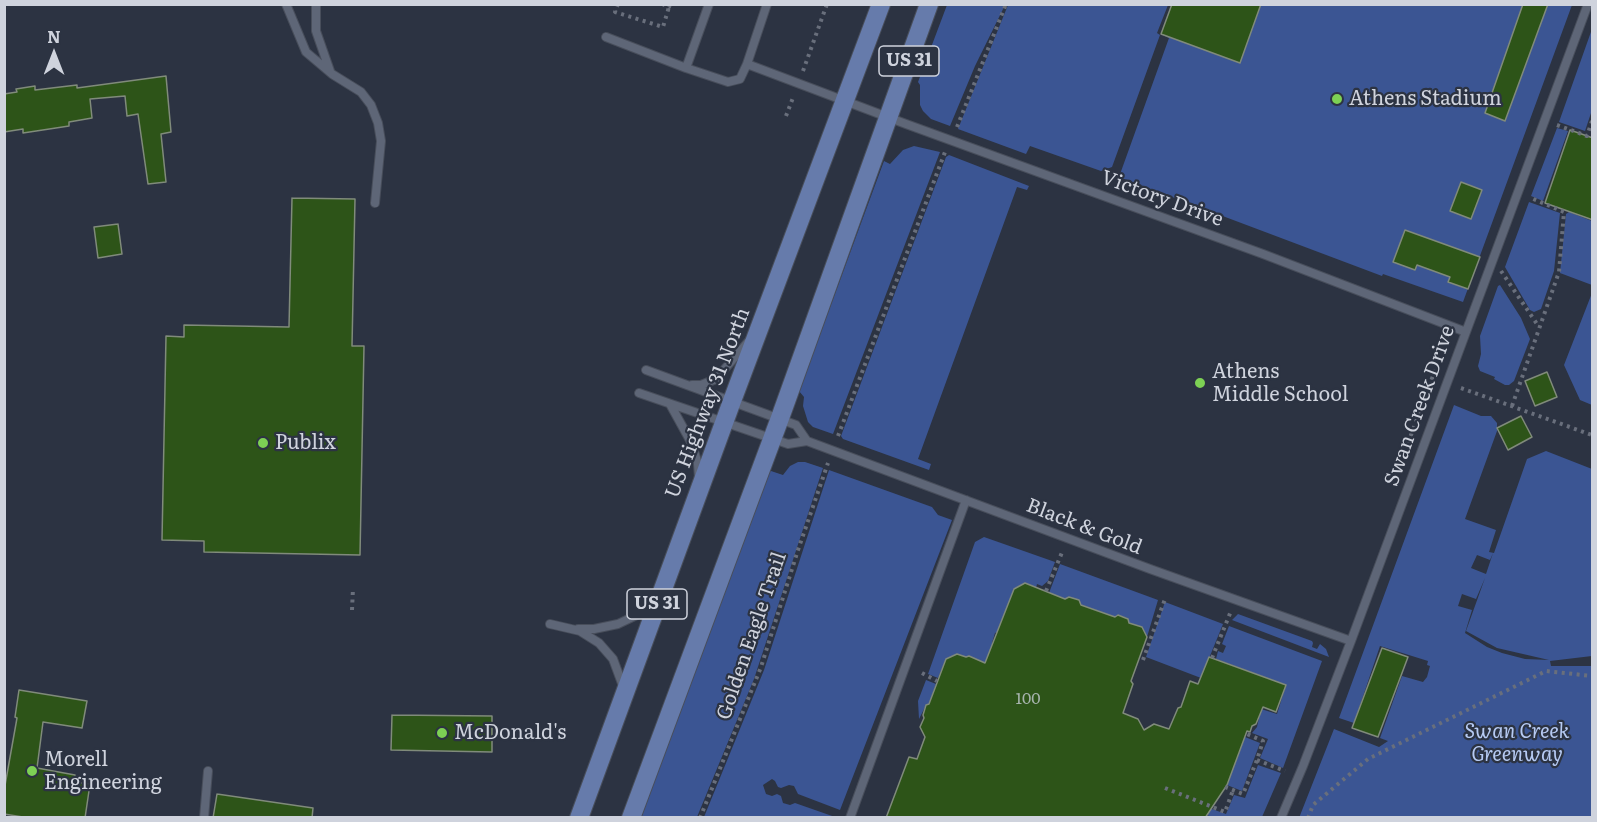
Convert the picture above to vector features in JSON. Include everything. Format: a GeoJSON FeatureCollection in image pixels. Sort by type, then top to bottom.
{"type":"FeatureCollection","features":[{"type":"Feature","properties":{"kind":"main road","name":"US Highway 31 North"},"geometry":{"type":"LineString","coordinates":[[579,818],[881,4]]}},
{"type":"Feature","properties":{"kind":"main road","name":"US 31"},"geometry":{"type":"LineString","coordinates":[[631,818],[780,418],[929,4]]}},
{"type":"Feature","properties":{"kind":"lane"},"geometry":{"type":"LineString","coordinates":[[286,4],[306,52],[332,74],[361,92],[371,105],[378,123],[381,141],[375,203]]}},
{"type":"Feature","properties":{"kind":"lane"},"geometry":{"type":"LineString","coordinates":[[316,4],[316,31],[332,74]]}},
{"type":"Feature","properties":{"kind":"lane"},"geometry":{"type":"LineString","coordinates":[[686,68],[709,4]]}},
{"type":"Feature","properties":{"kind":"lane"},"geometry":{"type":"LineString","coordinates":[[606,37],[728,82],[740,79],[767,4]]}},
{"type":"Feature","properties":{"kind":"lane","name":"Swan Creek Drive"},"geometry":{"type":"LineString","coordinates":[[1281,818],[1351,641],[1588,4]]}},
{"type":"Feature","properties":{"kind":"lane","name":"Victory Drive"},"geometry":{"type":"LineString","coordinates":[[747,64],[1263,254],[1466,332]]}},
{"type":"Feature","properties":{"kind":"lane"},"geometry":{"type":"LineString","coordinates":[[687,384],[701,385],[716,379],[727,369],[761,325]]}},
{"type":"Feature","properties":{"kind":"lane","name":"Black & Gold"},"geometry":{"type":"LineString","coordinates":[[646,370],[796,425],[807,441]]}},
{"type":"Feature","properties":{"kind":"lane","name":"Black & Gold"},"geometry":{"type":"LineString","coordinates":[[639,393],[788,444],[807,441],[1351,641]]}},
{"type":"Feature","properties":{"kind":"lane"},"geometry":{"type":"LineString","coordinates":[[670,404],[691,442],[698,464],[700,489]]}},
{"type":"Feature","properties":{"kind":"lane"},"geometry":{"type":"LineString","coordinates":[[850,818],[966,500]]}},
{"type":"Feature","properties":{"kind":"lane"},"geometry":{"type":"LineString","coordinates":[[569,628],[594,629],[618,624],[639,614],[659,600]]}},
{"type":"Feature","properties":{"kind":"lane"},"geometry":{"type":"LineString","coordinates":[[550,624],[590,636],[607,651],[618,669],[625,692]]}},
{"type":"Feature","properties":{"kind":"lane"},"geometry":{"type":"LineString","coordinates":[[204,818],[208,771]]}},
{"type":"Feature","properties":{"kind":"path"},"geometry":{"type":"LineString","coordinates":[[618,4],[615,12],[663,27],[670,6],[662,4]]}},
{"type":"Feature","properties":{"kind":"path"},"geometry":{"type":"LineString","coordinates":[[786,116],[828,4]]}},
{"type":"Feature","properties":{"kind":"path"},"geometry":{"type":"LineString","coordinates":[[957,127],[1006,4]]}},
{"type":"Feature","properties":{"kind":"path"},"geometry":{"type":"LineString","coordinates":[[1545,120],[1587,136],[1593,121]]}},
{"type":"Feature","properties":{"kind":"path"},"geometry":{"type":"LineString","coordinates":[[838,436],[945,152]]}},
{"type":"Feature","properties":{"kind":"path"},"geometry":{"type":"LineString","coordinates":[[1512,406],[1558,272],[1564,212],[1531,198]]}},
{"type":"Feature","properties":{"kind":"path"},"geometry":{"type":"LineString","coordinates":[[1493,258],[1539,328]]}},
{"type":"Feature","properties":{"kind":"path"},"geometry":{"type":"LineString","coordinates":[[1426,376],[1435,379]]}},
{"type":"Feature","properties":{"kind":"path"},"geometry":{"type":"LineString","coordinates":[[1461,388],[1593,435]]}},
{"type":"Feature","properties":{"kind":"path","name":"Golden Eagle Trail"},"geometry":{"type":"LineString","coordinates":[[700,818],[761,667],[828,462]]}},
{"type":"Feature","properties":{"kind":"path"},"geometry":{"type":"LineString","coordinates":[[1047,591],[1058,560],[1069,539]]}},
{"type":"Feature","properties":{"kind":"path"},"geometry":{"type":"LineString","coordinates":[[352,588],[352,610]]}},
{"type":"Feature","properties":{"kind":"path"},"geometry":{"type":"LineString","coordinates":[[1143,660],[1165,598]]}},
{"type":"Feature","properties":{"kind":"path"},"geometry":{"type":"LineString","coordinates":[[1212,658],[1236,598]]}},
{"type":"Feature","properties":{"kind":"path"},"geometry":{"type":"LineString","coordinates":[[1308,818],[1313,805],[1368,759],[1546,671],[1593,676]]}},
{"type":"Feature","properties":{"kind":"path"},"geometry":{"type":"LineString","coordinates":[[922,673],[937,681]]}},
{"type":"Feature","properties":{"kind":"path"},"geometry":{"type":"LineString","coordinates":[[1225,788],[1243,794],[1257,760],[1263,741],[1245,733]]}},
{"type":"Feature","properties":{"kind":"path"},"geometry":{"type":"LineString","coordinates":[[1257,760],[1285,771]]}},
{"type":"Feature","properties":{"kind":"path"},"geometry":{"type":"LineString","coordinates":[[1165,788],[1225,812],[1233,790]]}},
{"type":"Feature","properties":{"kind":"green space"},"geometry":{"type":"Polygon","coordinates":[[[947,5],[1005,5],[975,66],[950,126],[931,119],[923,111],[920,105],[918,82],[947,5]]]}},
{"type":"Feature","properties":{"kind":"green space"},"geometry":{"type":"Polygon","coordinates":[[[1008,5],[1168,5],[1157,33],[1160,35],[1112,167],[1101,171],[1030,146],[1026,154],[958,129],[1008,5]]]}},
{"type":"Feature","properties":{"kind":"green space","name":"Athens Stadium"},"geometry":{"type":"Polygon","coordinates":[[[1172,5],[1572,5],[1463,302],[1383,274],[1382,276],[1119,177],[1169,38],[1161,34],[1172,5]]]}},
{"type":"Feature","properties":{"kind":"green space"},"geometry":{"type":"Polygon","coordinates":[[[1592,29],[1592,110],[1585,131],[1559,122],[1592,29]]]}},
{"type":"Feature","properties":{"kind":"green space"},"geometry":{"type":"Polygon","coordinates":[[[1557,128],[1568,131],[1543,201],[1531,196],[1557,128]]]}},
{"type":"Feature","properties":{"kind":"green space"},"geometry":{"type":"Polygon","coordinates":[[[914,146],[940,152],[833,434],[813,427],[808,422],[803,406],[804,397],[799,391],[884,161],[890,164],[903,150],[914,146]]]}},
{"type":"Feature","properties":{"kind":"green space"},"geometry":{"type":"Polygon","coordinates":[[[949,155],[1029,186],[1027,190],[1017,187],[918,459],[931,464],[929,470],[843,439],[841,436],[946,157],[949,155]]]}},
{"type":"Feature","properties":{"kind":"green space"},"geometry":{"type":"Polygon","coordinates":[[[1529,202],[1560,213],[1554,271],[1541,309],[1534,312],[1530,310],[1505,267],[1529,202]]]}},
{"type":"Feature","properties":{"kind":"green space"},"geometry":{"type":"Polygon","coordinates":[[[1569,212],[1592,221],[1592,285],[1560,273],[1566,214],[1569,212]]]}},
{"type":"Feature","properties":{"kind":"green space"},"geometry":{"type":"Polygon","coordinates":[[[1500,285],[1521,318],[1530,339],[1514,381],[1509,385],[1480,371],[1478,366],[1481,354],[1480,336],[1500,285]]]}},
{"type":"Feature","properties":{"kind":"green space"},"geometry":{"type":"Polygon","coordinates":[[[1592,293],[1592,405],[1580,400],[1564,365],[1592,293]]]}},
{"type":"Feature","properties":{"kind":"green space","name":"Swan Creek Greenway"},"geometry":{"type":"Polygon","coordinates":[[[1454,405],[1481,416],[1491,416],[1497,423],[1497,431],[1465,519],[1496,530],[1489,552],[1494,553],[1527,459],[1546,451],[1592,469],[1592,656],[1550,661],[1551,666],[1592,666],[1592,817],[1299,818],[1334,729],[1379,747],[1388,741],[1380,738],[1402,676],[1423,682],[1430,666],[1427,665],[1428,661],[1380,646],[1354,723],[1339,718],[1454,405]],[[1493,553],[1490,560],[1477,555],[1471,568],[1486,574],[1493,553]],[[1485,578],[1476,599],[1462,594],[1458,606],[1472,610],[1465,633],[1487,647],[1502,653],[1525,659],[1549,660],[1497,648],[1466,631],[1485,578]]]}},
{"type":"Feature","properties":{"kind":"green space"},"geometry":{"type":"Polygon","coordinates":[[[798,462],[823,468],[754,679],[697,817],[641,818],[768,470],[783,475],[790,466],[798,462]]]}},
{"type":"Feature","properties":{"kind":"green space"},"geometry":{"type":"Polygon","coordinates":[[[829,470],[932,507],[938,515],[952,520],[840,810],[798,794],[794,786],[781,788],[772,779],[763,785],[766,794],[781,796],[783,803],[790,805],[795,803],[835,817],[704,817],[764,670],[829,470]]]}},
{"type":"Feature","properties":{"kind":"green space"},"geometry":{"type":"Polygon","coordinates":[[[984,537],[1055,562],[1048,581],[1042,586],[1037,584],[1036,588],[1025,583],[1014,589],[998,632],[995,633],[986,665],[969,656],[957,654],[946,659],[938,678],[928,674],[975,542],[984,537]]]}},
{"type":"Feature","properties":{"kind":"green space"},"geometry":{"type":"Polygon","coordinates":[[[1060,564],[1158,600],[1147,637],[1142,627],[1129,623],[1127,618],[1118,615],[1115,617],[1049,593],[1060,564]]]}},
{"type":"Feature","properties":{"kind":"green space"},"geometry":{"type":"Polygon","coordinates":[[[1165,602],[1223,624],[1201,678],[1146,657],[1165,602]]]}},
{"type":"Feature","properties":{"kind":"green space"},"geometry":{"type":"Polygon","coordinates":[[[1238,614],[1312,641],[1312,647],[1317,649],[1320,644],[1326,649],[1329,657],[1232,620],[1238,614]]]}},
{"type":"Feature","properties":{"kind":"green space"},"geometry":{"type":"Polygon","coordinates":[[[1229,626],[1322,661],[1283,768],[1260,758],[1268,739],[1252,733],[1257,727],[1261,709],[1277,714],[1286,685],[1216,659],[1218,651],[1223,653],[1226,646],[1222,644],[1229,626]]]}},
{"type":"Feature","properties":{"kind":"green space"},"geometry":{"type":"Polygon","coordinates":[[[926,680],[936,684],[929,704],[926,705],[919,719],[918,701],[926,680]]]}},
{"type":"Feature","properties":{"kind":"green space"},"geometry":{"type":"Polygon","coordinates":[[[1245,737],[1260,743],[1242,791],[1227,785],[1245,737]]]}},
{"type":"Feature","properties":{"kind":"green space"},"geometry":{"type":"Polygon","coordinates":[[[1258,765],[1281,773],[1262,817],[1212,817],[1173,803],[1175,796],[1226,814],[1234,795],[1245,798],[1258,765]]]}},
{"type":"Feature","properties":{"kind":"building"},"geometry":{"type":"Polygon","coordinates":[[[1172,4],[1261,4],[1240,63],[1161,34],[1172,4]]]}},
{"type":"Feature","properties":{"kind":"building"},"geometry":{"type":"Polygon","coordinates":[[[1523,4],[1548,4],[1505,121],[1485,113],[1523,4]]]}},
{"type":"Feature","properties":{"kind":"building"},"geometry":{"type":"Polygon","coordinates":[[[166,76],[171,132],[161,134],[166,182],[148,184],[138,114],[127,116],[125,96],[90,99],[92,118],[69,122],[69,126],[23,133],[23,129],[4,132],[4,94],[17,92],[16,89],[35,86],[35,90],[77,85],[77,88],[166,76]]]}},
{"type":"Feature","properties":{"kind":"building"},"geometry":{"type":"Polygon","coordinates":[[[1570,130],[1593,138],[1593,220],[1545,203],[1570,130]]]}},
{"type":"Feature","properties":{"kind":"building"},"geometry":{"type":"Polygon","coordinates":[[[1461,182],[1482,190],[1471,219],[1450,211],[1461,182]]]}},
{"type":"Feature","properties":{"kind":"building","name":"Publix"},"geometry":{"type":"Polygon","coordinates":[[[292,198],[355,199],[352,346],[364,346],[360,555],[204,552],[204,541],[162,540],[166,336],[184,337],[184,325],[289,327],[292,198]]]}},
{"type":"Feature","properties":{"kind":"building"},"geometry":{"type":"Polygon","coordinates":[[[118,224],[122,254],[98,258],[94,227],[118,224]]]}},
{"type":"Feature","properties":{"kind":"building"},"geometry":{"type":"Polygon","coordinates":[[[1405,230],[1480,257],[1468,289],[1448,282],[1450,277],[1417,265],[1415,270],[1393,262],[1405,230]]]}},
{"type":"Feature","properties":{"kind":"building"},"geometry":{"type":"Polygon","coordinates":[[[1547,372],[1557,397],[1535,406],[1525,381],[1547,372]]]}},
{"type":"Feature","properties":{"kind":"building"},"geometry":{"type":"Polygon","coordinates":[[[1521,416],[1532,437],[1508,450],[1497,428],[1521,416]]]}},
{"type":"Feature","properties":{"kind":"building"},"geometry":{"type":"Polygon","coordinates":[[[1025,583],[1065,599],[1069,597],[1079,600],[1081,605],[1115,617],[1118,615],[1128,619],[1129,623],[1142,627],[1147,637],[1131,681],[1133,684],[1123,713],[1138,719],[1144,730],[1154,724],[1169,729],[1178,708],[1181,707],[1190,681],[1198,684],[1209,657],[1286,685],[1276,712],[1263,707],[1256,724],[1252,726],[1250,732],[1247,731],[1227,785],[1205,818],[886,818],[909,757],[917,759],[925,737],[920,727],[923,715],[946,659],[957,654],[985,663],[1014,589],[1025,583]]]}},
{"type":"Feature","properties":{"kind":"building"},"geometry":{"type":"Polygon","coordinates":[[[1382,648],[1408,657],[1378,737],[1352,728],[1382,648]]]}},
{"type":"Feature","properties":{"kind":"building","name":"Morell Engineering"},"geometry":{"type":"Polygon","coordinates":[[[19,690],[87,701],[82,728],[43,722],[37,768],[75,775],[74,782],[90,784],[85,818],[29,818],[4,814],[4,791],[17,718],[15,717],[19,690]]]}},
{"type":"Feature","properties":{"kind":"building","name":"McDonald's"},"geometry":{"type":"Polygon","coordinates":[[[392,715],[492,716],[492,752],[391,750],[392,715]]]}},
{"type":"Feature","properties":{"kind":"building"},"geometry":{"type":"Polygon","coordinates":[[[217,794],[313,808],[312,818],[213,818],[217,794]]]}},
{"type":"Feature","properties":{"kind":"place","name":"Athens Stadium"},"geometry":{"type":"Point","coordinates":[1337,99]}},
{"type":"Feature","properties":{"kind":"place","name":"Athens Middle School"},"geometry":{"type":"Point","coordinates":[1200,383]}},
{"type":"Feature","properties":{"kind":"place","name":"Publix"},"geometry":{"type":"Point","coordinates":[263,443]}},
{"type":"Feature","properties":{"kind":"place","name":"McDonald's"},"geometry":{"type":"Point","coordinates":[442,733]}},
{"type":"Feature","properties":{"kind":"place","name":"Morell Engineering"},"geometry":{"type":"Point","coordinates":[32,771]}}]}
